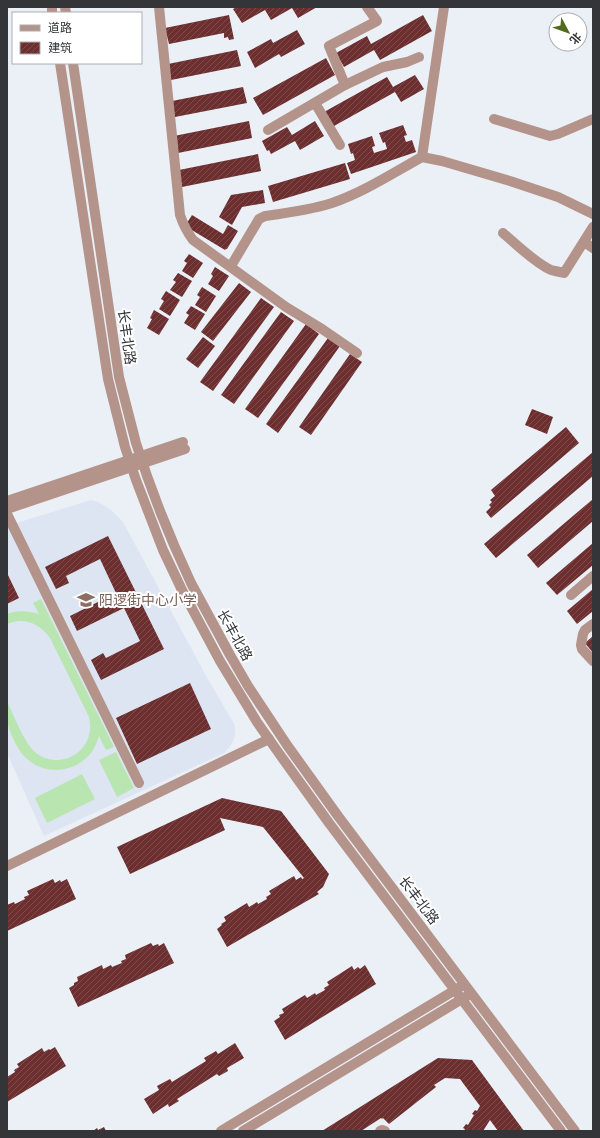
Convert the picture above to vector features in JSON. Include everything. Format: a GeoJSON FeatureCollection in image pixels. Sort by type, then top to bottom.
{"type":"FeatureCollection","features":[{"type":"Feature","properties":{"kind":"street"},"geometry":{"type":"LineString","coordinates":[[158,7],[180,207],[182,221],[188,234],[193,240],[286,307],[357,353]]}},
{"type":"Feature","properties":{"kind":"street"},"geometry":{"type":"LineString","coordinates":[[345,85],[329,46],[377,21],[368,7]]}},
{"type":"Feature","properties":{"kind":"street"},"geometry":{"type":"LineString","coordinates":[[422,157],[444,7]]}},
{"type":"Feature","properties":{"kind":"street"},"geometry":{"type":"LineString","coordinates":[[268,130],[345,85],[383,67],[407,62],[419,57]]}},
{"type":"Feature","properties":{"kind":"street","name":"长丰北路"},"geometry":{"type":"LineString","coordinates":[[60,64],[108,379],[131,463],[160,543],[187,600],[220,661],[269,739],[329,823],[561,1131]]}},
{"type":"Feature","properties":{"kind":"street","name":"长丰北路"},"geometry":{"type":"LineString","coordinates":[[73,64],[119,377],[142,460],[160,511],[191,583],[248,686],[287,745],[338,816],[575,1131]]}},
{"type":"Feature","properties":{"kind":"street"},"geometry":{"type":"LineString","coordinates":[[315,103],[340,145]]}},
{"type":"Feature","properties":{"kind":"street"},"geometry":{"type":"LineString","coordinates":[[494,119],[550,136],[593,119]]}},
{"type":"Feature","properties":{"kind":"street"},"geometry":{"type":"LineString","coordinates":[[231,266],[259,219],[265,216],[317,207],[344,198],[372,186],[422,157],[450,163],[510,181],[558,197],[593,214]]}},
{"type":"Feature","properties":{"kind":"street"},"geometry":{"type":"LineString","coordinates":[[504,232],[519,247],[538,262],[551,270],[564,273],[593,227]]}},
{"type":"Feature","properties":{"kind":"street"},"geometry":{"type":"LineString","coordinates":[[584,242],[593,248]]}},
{"type":"Feature","properties":{"kind":"street"},"geometry":{"type":"LineString","coordinates":[[7,501],[142,460],[184,445]]}},
{"type":"Feature","properties":{"kind":"street"},"geometry":{"type":"LineString","coordinates":[[7,509],[131,463]]}},
{"type":"Feature","properties":{"kind":"street"},"geometry":{"type":"LineString","coordinates":[[7,514],[139,783]]}},
{"type":"Feature","properties":{"kind":"street"},"geometry":{"type":"LineString","coordinates":[[571,595],[593,576]]}},
{"type":"Feature","properties":{"kind":"street"},"geometry":{"type":"LineString","coordinates":[[593,624],[585,630],[583,634],[582,649],[593,661]]}},
{"type":"Feature","properties":{"kind":"street"},"geometry":{"type":"LineString","coordinates":[[7,866],[269,739]]}},
{"type":"Feature","properties":{"kind":"street"},"geometry":{"type":"LineString","coordinates":[[221,1131],[465,984]]}},
{"type":"Feature","properties":{"kind":"street"},"geometry":{"type":"LineString","coordinates":[[243,1131],[472,993]]}},
{"type":"Feature","properties":{"kind":"street"},"geometry":{"type":"LineString","coordinates":[[380,1131],[385,1131]]}},
{"type":"Feature","properties":{"kind":"shaded area","name":"阳逻街中心小学"},"geometry":{"type":"Polygon","coordinates":[[[91,500],[110,509],[123,522],[205,674],[233,722],[235,726],[235,736],[231,745],[224,753],[44,836],[7,753],[7,526],[91,500]]]}},
{"type":"Feature","properties":{"kind":"green space"},"geometry":{"type":"Polygon","coordinates":[[[41,599],[114,747],[106,750],[99,736],[94,749],[84,760],[77,765],[59,770],[42,768],[33,764],[26,758],[15,743],[7,723],[7,701],[31,748],[42,757],[50,759],[58,760],[74,755],[81,750],[89,735],[89,717],[50,638],[41,628],[25,621],[7,624],[7,614],[23,611],[39,614],[33,603],[41,599]]]}},
{"type":"Feature","properties":{"kind":"green space"},"geometry":{"type":"Polygon","coordinates":[[[116,752],[134,788],[117,797],[99,760],[116,752]]]}},
{"type":"Feature","properties":{"kind":"green space"},"geometry":{"type":"Polygon","coordinates":[[[82,774],[95,799],[47,823],[35,798],[82,774]]]}},
{"type":"Feature","properties":{"kind":"building"},"geometry":{"type":"Polygon","coordinates":[[[237,7],[317,7],[298,18],[292,8],[271,20],[265,10],[242,23],[233,9],[237,7]]]}},
{"type":"Feature","properties":{"kind":"building"},"geometry":{"type":"Polygon","coordinates":[[[229,15],[234,39],[229,40],[228,37],[224,38],[224,33],[169,44],[165,28],[229,15]]]}},
{"type":"Feature","properties":{"kind":"building"},"geometry":{"type":"Polygon","coordinates":[[[423,15],[432,31],[380,60],[374,50],[344,67],[336,53],[367,36],[371,44],[423,15]]]}},
{"type":"Feature","properties":{"kind":"building"},"geometry":{"type":"Polygon","coordinates":[[[297,30],[305,44],[281,57],[279,54],[255,68],[247,52],[271,39],[273,43],[297,30]]]}},
{"type":"Feature","properties":{"kind":"building"},"geometry":{"type":"Polygon","coordinates":[[[237,50],[241,66],[171,80],[168,64],[237,50]]]}},
{"type":"Feature","properties":{"kind":"building"},"geometry":{"type":"Polygon","coordinates":[[[326,58],[335,75],[263,115],[253,98],[326,58]]]}},
{"type":"Feature","properties":{"kind":"building"},"geometry":{"type":"Polygon","coordinates":[[[415,75],[424,89],[401,102],[395,92],[334,126],[324,112],[387,77],[393,87],[415,75]]]}},
{"type":"Feature","properties":{"kind":"building"},"geometry":{"type":"Polygon","coordinates":[[[243,87],[247,103],[175,117],[172,101],[243,87]]]}},
{"type":"Feature","properties":{"kind":"building"},"geometry":{"type":"Polygon","coordinates":[[[249,121],[252,138],[178,153],[174,136],[249,121]]]}},
{"type":"Feature","properties":{"kind":"building"},"geometry":{"type":"Polygon","coordinates":[[[315,121],[324,136],[300,150],[295,141],[271,154],[269,150],[267,151],[262,141],[287,127],[292,135],[315,121]]]}},
{"type":"Feature","properties":{"kind":"building"},"geometry":{"type":"Polygon","coordinates":[[[403,125],[407,135],[404,136],[406,142],[412,140],[416,152],[351,174],[347,163],[355,160],[353,153],[351,154],[348,144],[372,136],[375,146],[372,147],[374,153],[387,149],[385,142],[383,143],[379,133],[403,125]]]}},
{"type":"Feature","properties":{"kind":"building"},"geometry":{"type":"Polygon","coordinates":[[[258,154],[261,171],[182,187],[179,170],[258,154]]]}},
{"type":"Feature","properties":{"kind":"building"},"geometry":{"type":"Polygon","coordinates":[[[345,163],[350,179],[273,202],[268,186],[345,163]]]}},
{"type":"Feature","properties":{"kind":"building"},"geometry":{"type":"Polygon","coordinates":[[[263,190],[265,203],[242,207],[232,225],[219,217],[231,195],[263,190]]]}},
{"type":"Feature","properties":{"kind":"building"},"geometry":{"type":"Polygon","coordinates":[[[192,215],[223,234],[228,225],[238,231],[227,249],[225,250],[185,226],[192,215]]]}},
{"type":"Feature","properties":{"kind":"building"},"geometry":{"type":"Polygon","coordinates":[[[189,254],[203,263],[193,278],[182,271],[187,263],[184,261],[189,254]]]}},
{"type":"Feature","properties":{"kind":"building"},"geometry":{"type":"Polygon","coordinates":[[[215,267],[229,276],[219,291],[208,284],[213,276],[211,274],[215,267]]]}},
{"type":"Feature","properties":{"kind":"building"},"geometry":{"type":"Polygon","coordinates":[[[178,273],[192,281],[182,297],[170,290],[176,282],[173,280],[178,273]]]}},
{"type":"Feature","properties":{"kind":"building"},"geometry":{"type":"Polygon","coordinates":[[[239,283],[251,292],[213,341],[201,332],[239,283]]]}},
{"type":"Feature","properties":{"kind":"building"},"geometry":{"type":"Polygon","coordinates":[[[202,287],[216,296],[206,312],[195,305],[200,297],[197,295],[202,287]]]}},
{"type":"Feature","properties":{"kind":"building"},"geometry":{"type":"Polygon","coordinates":[[[166,291],[180,300],[170,316],[159,309],[164,301],[161,299],[166,291]]]}},
{"type":"Feature","properties":{"kind":"building"},"geometry":{"type":"Polygon","coordinates":[[[261,298],[274,307],[213,391],[200,382],[261,298]]]}},
{"type":"Feature","properties":{"kind":"building"},"geometry":{"type":"Polygon","coordinates":[[[191,306],[205,314],[195,330],[184,323],[189,315],[186,313],[191,306]]]}},
{"type":"Feature","properties":{"kind":"building"},"geometry":{"type":"Polygon","coordinates":[[[154,310],[169,319],[159,335],[147,328],[152,319],[150,318],[154,310]]]}},
{"type":"Feature","properties":{"kind":"building"},"geometry":{"type":"Polygon","coordinates":[[[281,312],[294,321],[234,404],[221,395],[281,312]]]}},
{"type":"Feature","properties":{"kind":"building"},"geometry":{"type":"Polygon","coordinates":[[[306,324],[319,334],[258,418],[245,409],[306,324]]]}},
{"type":"Feature","properties":{"kind":"building"},"geometry":{"type":"Polygon","coordinates":[[[203,337],[215,346],[198,368],[186,359],[203,337]]]}},
{"type":"Feature","properties":{"kind":"building"},"geometry":{"type":"Polygon","coordinates":[[[328,338],[340,346],[278,433],[266,424],[328,338]]]}},
{"type":"Feature","properties":{"kind":"building"},"geometry":{"type":"Polygon","coordinates":[[[350,354],[362,362],[311,435],[299,427],[350,354]]]}},
{"type":"Feature","properties":{"kind":"building"},"geometry":{"type":"Polygon","coordinates":[[[532,409],[553,417],[547,434],[525,425],[532,409]]]}},
{"type":"Feature","properties":{"kind":"building"},"geometry":{"type":"Polygon","coordinates":[[[566,427],[579,443],[491,518],[486,512],[491,507],[489,505],[492,502],[490,500],[495,496],[491,490],[566,427]]]}},
{"type":"Feature","properties":{"kind":"building"},"geometry":{"type":"Polygon","coordinates":[[[593,452],[593,476],[496,558],[484,544],[593,452]]]}},
{"type":"Feature","properties":{"kind":"building"},"geometry":{"type":"Polygon","coordinates":[[[593,499],[593,521],[538,568],[527,555],[593,499]]]}},
{"type":"Feature","properties":{"kind":"building"},"geometry":{"type":"Polygon","coordinates":[[[108,536],[164,649],[101,680],[91,660],[103,653],[106,658],[140,641],[124,608],[77,631],[70,616],[116,593],[100,559],[66,576],[69,583],[56,589],[45,567],[108,536]]]}},
{"type":"Feature","properties":{"kind":"building"},"geometry":{"type":"Polygon","coordinates":[[[593,543],[593,565],[557,595],[546,583],[593,543]]]}},
{"type":"Feature","properties":{"kind":"building"},"geometry":{"type":"Polygon","coordinates":[[[7,573],[19,598],[7,604],[7,573]]]}},
{"type":"Feature","properties":{"kind":"building"},"geometry":{"type":"Polygon","coordinates":[[[593,589],[593,611],[577,624],[567,611],[593,589]]]}},
{"type":"Feature","properties":{"kind":"building"},"geometry":{"type":"Polygon","coordinates":[[[593,636],[593,653],[585,643],[593,636]]]}},
{"type":"Feature","properties":{"kind":"building"},"geometry":{"type":"Polygon","coordinates":[[[190,683],[211,729],[137,764],[116,718],[190,683]]]}},
{"type":"Feature","properties":{"kind":"building"},"geometry":{"type":"Polygon","coordinates":[[[222,798],[281,811],[329,874],[323,887],[317,892],[319,894],[227,947],[217,929],[226,921],[224,917],[247,903],[249,907],[257,902],[258,904],[267,899],[266,897],[271,894],[269,891],[294,876],[296,880],[301,877],[302,879],[304,878],[263,827],[220,818],[225,830],[130,874],[117,847],[222,798]]]}},
{"type":"Feature","properties":{"kind":"building"},"geometry":{"type":"Polygon","coordinates":[[[53,879],[55,883],[60,880],[61,882],[67,879],[76,899],[7,931],[7,905],[14,902],[15,904],[25,899],[24,897],[29,895],[27,891],[53,879]]]}},
{"type":"Feature","properties":{"kind":"building"},"geometry":{"type":"Polygon","coordinates":[[[151,943],[153,946],[158,944],[159,946],[164,943],[174,963],[78,1007],[69,988],[78,981],[77,977],[102,965],[103,969],[111,965],[112,967],[122,963],[121,961],[126,959],[125,955],[151,943]]]}},
{"type":"Feature","properties":{"kind":"building"},"geometry":{"type":"Polygon","coordinates":[[[365,965],[376,984],[285,1040],[274,1021],[280,1017],[279,1015],[284,1013],[282,1009],[305,995],[307,998],[315,993],[316,995],[325,990],[324,988],[329,985],[327,982],[352,966],[354,970],[358,967],[360,969],[365,965]]]}},
{"type":"Feature","properties":{"kind":"building"},"geometry":{"type":"Polygon","coordinates":[[[235,1043],[244,1058],[227,1068],[228,1071],[219,1076],[217,1074],[177,1099],[179,1101],[169,1107],[168,1104],[153,1114],[144,1099],[159,1090],[157,1086],[170,1079],[172,1082],[206,1061],[204,1058],[216,1051],[218,1054],[235,1043]]]}},
{"type":"Feature","properties":{"kind":"building"},"geometry":{"type":"Polygon","coordinates":[[[55,1047],[66,1066],[7,1102],[7,1077],[15,1072],[14,1070],[19,1067],[17,1064],[42,1048],[44,1052],[55,1047]]]}},
{"type":"Feature","properties":{"kind":"building"},"geometry":{"type":"Polygon","coordinates":[[[438,1058],[472,1060],[524,1131],[498,1131],[490,1120],[483,1131],[464,1131],[465,1129],[463,1128],[466,1124],[468,1125],[474,1115],[472,1114],[475,1110],[477,1111],[480,1106],[460,1079],[445,1078],[434,1085],[436,1087],[389,1124],[381,1118],[361,1131],[322,1131],[438,1058]]]}},
{"type":"Feature","properties":{"kind":"building"},"geometry":{"type":"Polygon","coordinates":[[[104,1127],[106,1131],[93,1131],[97,1128],[98,1130],[104,1127]]]}},
{"type":"Feature","properties":{"kind":"place","name":"阳逻街中心小学"},"geometry":{"type":"Point","coordinates":[86,600]}}]}
